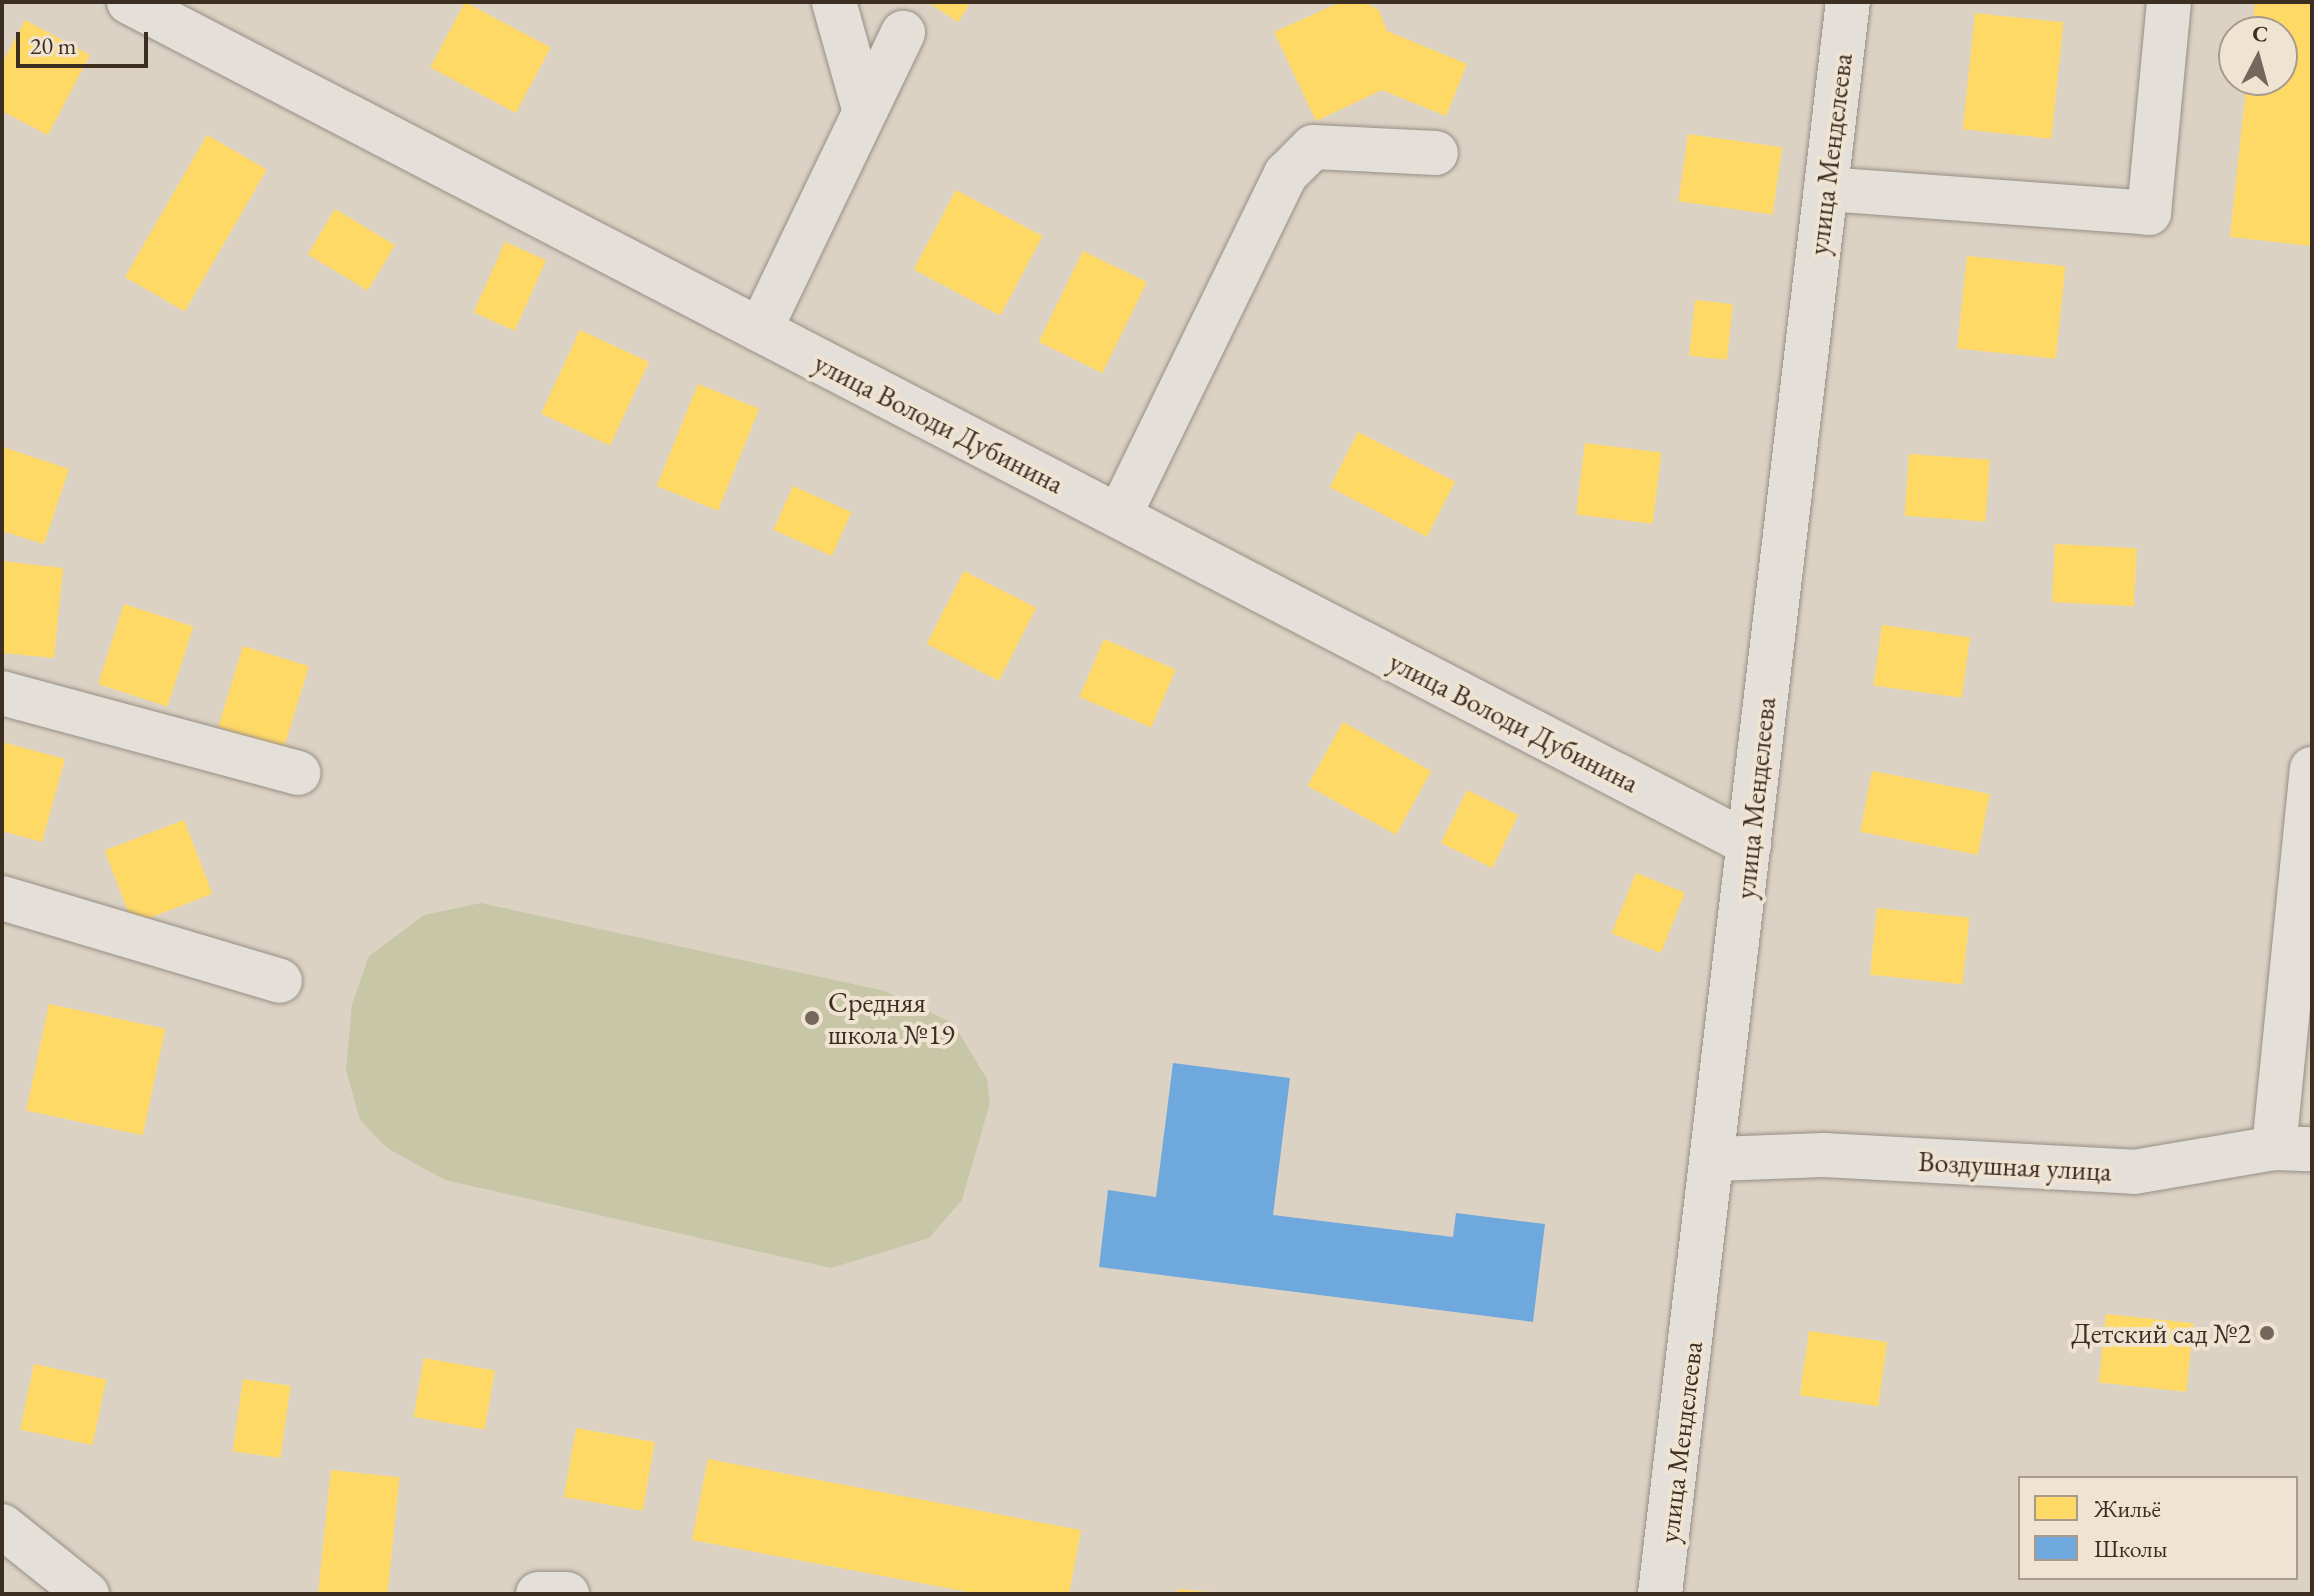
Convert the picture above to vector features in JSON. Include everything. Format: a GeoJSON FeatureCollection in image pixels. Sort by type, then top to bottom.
{"type":"FeatureCollection","features":[{"type":"Feature","properties":{"kind":"street","name":"улица Володи Дубинина"},"geometry":{"type":"LineString","coordinates":[[129,2],[1749,844]]}},
{"type":"Feature","properties":{"kind":"street"},"geometry":{"type":"LineString","coordinates":[[834,2],[865,112]]}},
{"type":"Feature","properties":{"kind":"street","name":"улица Менделеева"},"geometry":{"type":"LineString","coordinates":[[1660,1594],[1716,1159],[1749,844],[1848,2]]}},
{"type":"Feature","properties":{"kind":"street"},"geometry":{"type":"LineString","coordinates":[[1826,189],[2149,213],[2169,2]]}},
{"type":"Feature","properties":{"kind":"street"},"geometry":{"type":"LineString","coordinates":[[760,330],[903,33]]}},
{"type":"Feature","properties":{"kind":"street"},"geometry":{"type":"LineString","coordinates":[[1119,516],[1286,174],[1313,147],[1436,153]]}},
{"type":"Feature","properties":{"kind":"street"},"geometry":{"type":"LineString","coordinates":[[2,693],[298,773]]}},
{"type":"Feature","properties":{"kind":"street"},"geometry":{"type":"LineString","coordinates":[[2293,1148],[2312,769]]}},
{"type":"Feature","properties":{"kind":"street"},"geometry":{"type":"LineString","coordinates":[[2,898],[280,981]]}},
{"type":"Feature","properties":{"kind":"street","name":"Воздушная улица"},"geometry":{"type":"LineString","coordinates":[[1716,1159],[1824,1155],[2134,1172],[2293,1148]]}},
{"type":"Feature","properties":{"kind":"street"},"geometry":{"type":"LineString","coordinates":[[2,1526],[58,1586]]}},
{"type":"Feature","properties":{"kind":"street"},"geometry":{"type":"LineString","coordinates":[[538,1594],[567,1594]]}},
{"type":"Feature","properties":{"kind":"green space"},"geometry":{"type":"Polygon","coordinates":[[[481,903],[885,991],[953,1023],[987,1079],[990,1103],[962,1200],[929,1238],[831,1268],[445,1180],[387,1148],[360,1120],[346,1070],[352,1004],[369,956],[424,915],[481,903]]]}},
{"type":"Feature","properties":{"kind":"building: Жильё"},"geometry":{"type":"Polygon","coordinates":[[[465,2],[551,48],[516,113],[430,67],[465,2]]]}},
{"type":"Feature","properties":{"kind":"building: Жильё"},"geometry":{"type":"Polygon","coordinates":[[[928,2],[971,2],[958,22],[928,2]]]}},
{"type":"Feature","properties":{"kind":"building: Жильё"},"geometry":{"type":"Polygon","coordinates":[[[1341,2],[1364,2],[1379,10],[1387,31],[1467,64],[1446,116],[1382,90],[1316,121],[1274,32],[1341,2]]]}},
{"type":"Feature","properties":{"kind":"building: Жильё"},"geometry":{"type":"Polygon","coordinates":[[[2255,2],[2312,2],[2312,246],[2230,237],[2245,96],[2298,96],[2298,16],[2254,16],[2255,2]]]}},
{"type":"Feature","properties":{"kind":"building: Жильё"},"geometry":{"type":"Polygon","coordinates":[[[1975,13],[2064,22],[2051,139],[1963,129],[1975,13]]]}},
{"type":"Feature","properties":{"kind":"building: Жильё"},"geometry":{"type":"Polygon","coordinates":[[[25,20],[90,55],[48,135],[2,111],[2,64],[25,20]]]}},
{"type":"Feature","properties":{"kind":"building: Жильё"},"geometry":{"type":"Polygon","coordinates":[[[1688,134],[1782,147],[1773,215],[1679,201],[1688,134]]]}},
{"type":"Feature","properties":{"kind":"building: Жильё"},"geometry":{"type":"Polygon","coordinates":[[[207,135],[267,170],[185,312],[125,277],[207,135]]]}},
{"type":"Feature","properties":{"kind":"building: Жильё"},"geometry":{"type":"Polygon","coordinates":[[[956,190],[1043,236],[1000,315],[914,269],[956,190]]]}},
{"type":"Feature","properties":{"kind":"building: Жильё"},"geometry":{"type":"Polygon","coordinates":[[[335,209],[395,245],[368,290],[308,254],[335,209]]]}},
{"type":"Feature","properties":{"kind":"building: Жильё"},"geometry":{"type":"Polygon","coordinates":[[[505,242],[546,260],[515,331],[474,312],[505,242]]]}},
{"type":"Feature","properties":{"kind":"building: Жильё"},"geometry":{"type":"Polygon","coordinates":[[[1083,251],[1147,282],[1103,373],[1039,342],[1083,251]]]}},
{"type":"Feature","properties":{"kind":"building: Жильё"},"geometry":{"type":"Polygon","coordinates":[[[1967,256],[2065,266],[2056,359],[1957,348],[1967,256]]]}},
{"type":"Feature","properties":{"kind":"building: Жильё"},"geometry":{"type":"Polygon","coordinates":[[[1695,300],[1733,304],[1727,360],[1689,356],[1695,300]]]}},
{"type":"Feature","properties":{"kind":"building: Жильё"},"geometry":{"type":"Polygon","coordinates":[[[580,330],[649,362],[610,445],[541,413],[580,330]]]}},
{"type":"Feature","properties":{"kind":"building: Жильё"},"geometry":{"type":"Polygon","coordinates":[[[698,384],[759,409],[718,511],[657,486],[698,384]]]}},
{"type":"Feature","properties":{"kind":"building: Жильё"},"geometry":{"type":"Polygon","coordinates":[[[1358,432],[1455,481],[1427,537],[1330,487],[1358,432]]]}},
{"type":"Feature","properties":{"kind":"building: Жильё"},"geometry":{"type":"Polygon","coordinates":[[[1585,443],[1661,452],[1653,524],[1576,514],[1585,443]]]}},
{"type":"Feature","properties":{"kind":"building: Жильё"},"geometry":{"type":"Polygon","coordinates":[[[3,447],[69,469],[44,544],[2,531],[3,447]]]}},
{"type":"Feature","properties":{"kind":"building: Жильё"},"geometry":{"type":"Polygon","coordinates":[[[1909,454],[1990,460],[1985,521],[1905,516],[1909,454]]]}},
{"type":"Feature","properties":{"kind":"building: Жильё"},"geometry":{"type":"Polygon","coordinates":[[[793,486],[851,512],[832,556],[773,530],[793,486]]]}},
{"type":"Feature","properties":{"kind":"building: Жильё"},"geometry":{"type":"Polygon","coordinates":[[[2055,544],[2137,548],[2134,606],[2052,602],[2055,544]]]}},
{"type":"Feature","properties":{"kind":"building: Жильё"},"geometry":{"type":"Polygon","coordinates":[[[2,561],[63,568],[54,658],[2,653],[2,561]]]}},
{"type":"Feature","properties":{"kind":"building: Жильё"},"geometry":{"type":"Polygon","coordinates":[[[964,571],[1036,608],[999,681],[927,644],[964,571]]]}},
{"type":"Feature","properties":{"kind":"building: Жильё"},"geometry":{"type":"Polygon","coordinates":[[[124,604],[193,627],[167,706],[98,684],[124,604]]]}},
{"type":"Feature","properties":{"kind":"building: Жильё"},"geometry":{"type":"Polygon","coordinates":[[[1882,625],[1970,637],[1962,698],[1874,685],[1882,625]]]}},
{"type":"Feature","properties":{"kind":"building: Жильё"},"geometry":{"type":"Polygon","coordinates":[[[1104,639],[1176,669],[1151,727],[1079,697],[1104,639]]]}},
{"type":"Feature","properties":{"kind":"building: Жильё"},"geometry":{"type":"Polygon","coordinates":[[[243,646],[309,666],[284,747],[218,727],[243,646]]]}},
{"type":"Feature","properties":{"kind":"building: Жильё"},"geometry":{"type":"Polygon","coordinates":[[[1343,722],[1431,771],[1396,835],[1308,786],[1343,722]]]}},
{"type":"Feature","properties":{"kind":"building: Жильё"},"geometry":{"type":"Polygon","coordinates":[[[2,742],[65,759],[42,842],[2,831],[2,742]]]}},
{"type":"Feature","properties":{"kind":"building: Жильё"},"geometry":{"type":"Polygon","coordinates":[[[1872,771],[1990,794],[1978,855],[1860,832],[1872,771]]]}},
{"type":"Feature","properties":{"kind":"building: Жильё"},"geometry":{"type":"Polygon","coordinates":[[[1467,790],[1518,815],[1492,868],[1441,843],[1467,790]]]}},
{"type":"Feature","properties":{"kind":"building: Жильё"},"geometry":{"type":"Polygon","coordinates":[[[184,820],[212,894],[133,924],[105,850],[184,820]]]}},
{"type":"Feature","properties":{"kind":"building: Жильё"},"geometry":{"type":"Polygon","coordinates":[[[1636,873],[1685,893],[1661,953],[1612,933],[1636,873]]]}},
{"type":"Feature","properties":{"kind":"building: Жильё"},"geometry":{"type":"Polygon","coordinates":[[[1877,908],[1969,918],[1962,984],[1870,975],[1877,908]]]}},
{"type":"Feature","properties":{"kind":"building: Жильё"},"geometry":{"type":"Polygon","coordinates":[[[49,1004],[165,1029],[143,1135],[26,1111],[49,1004]]]}},
{"type":"Feature","properties":{"kind":"building: Жильё"},"geometry":{"type":"Polygon","coordinates":[[[2106,1314],[2194,1323],[2186,1392],[2099,1383],[2106,1314]]]}},
{"type":"Feature","properties":{"kind":"building: Жильё"},"geometry":{"type":"Polygon","coordinates":[[[1809,1331],[1887,1342],[1878,1406],[1800,1395],[1809,1331]]]}},
{"type":"Feature","properties":{"kind":"building: Жильё"},"geometry":{"type":"Polygon","coordinates":[[[424,1358],[495,1371],[484,1430],[414,1417],[424,1358]]]}},
{"type":"Feature","properties":{"kind":"building: Жильё"},"geometry":{"type":"Polygon","coordinates":[[[34,1364],[106,1379],[92,1445],[20,1430],[34,1364]]]}},
{"type":"Feature","properties":{"kind":"building: Жильё"},"geometry":{"type":"Polygon","coordinates":[[[243,1379],[291,1386],[280,1458],[233,1451],[243,1379]]]}},
{"type":"Feature","properties":{"kind":"building: Жильё"},"geometry":{"type":"Polygon","coordinates":[[[576,1428],[655,1442],[643,1511],[564,1497],[576,1428]]]}},
{"type":"Feature","properties":{"kind":"building: Жильё"},"geometry":{"type":"Polygon","coordinates":[[[708,1459],[1081,1530],[1069,1594],[979,1594],[692,1540],[708,1459]]]}},
{"type":"Feature","properties":{"kind":"building: Жильё"},"geometry":{"type":"Polygon","coordinates":[[[331,1470],[400,1477],[387,1594],[318,1594],[331,1470]]]}},
{"type":"Feature","properties":{"kind":"building: Жильё"},"geometry":{"type":"Polygon","coordinates":[[[1178,1589],[1209,1592],[1209,1594],[1177,1594],[1178,1589]]]}},
{"type":"Feature","properties":{"kind":"building: Школы"},"geometry":{"type":"Polygon","coordinates":[[[1173,1063],[1290,1078],[1273,1215],[1453,1237],[1456,1213],[1545,1224],[1533,1322],[1099,1267],[1108,1190],[1156,1197],[1173,1063]]]}},
{"type":"Feature","properties":{"kind":"place","name":"Средняя школа №19"},"geometry":{"type":"Point","coordinates":[812,1018]}},
{"type":"Feature","properties":{"kind":"place","name":"Детский сад №2"},"geometry":{"type":"Point","coordinates":[2267,1333]}}]}
